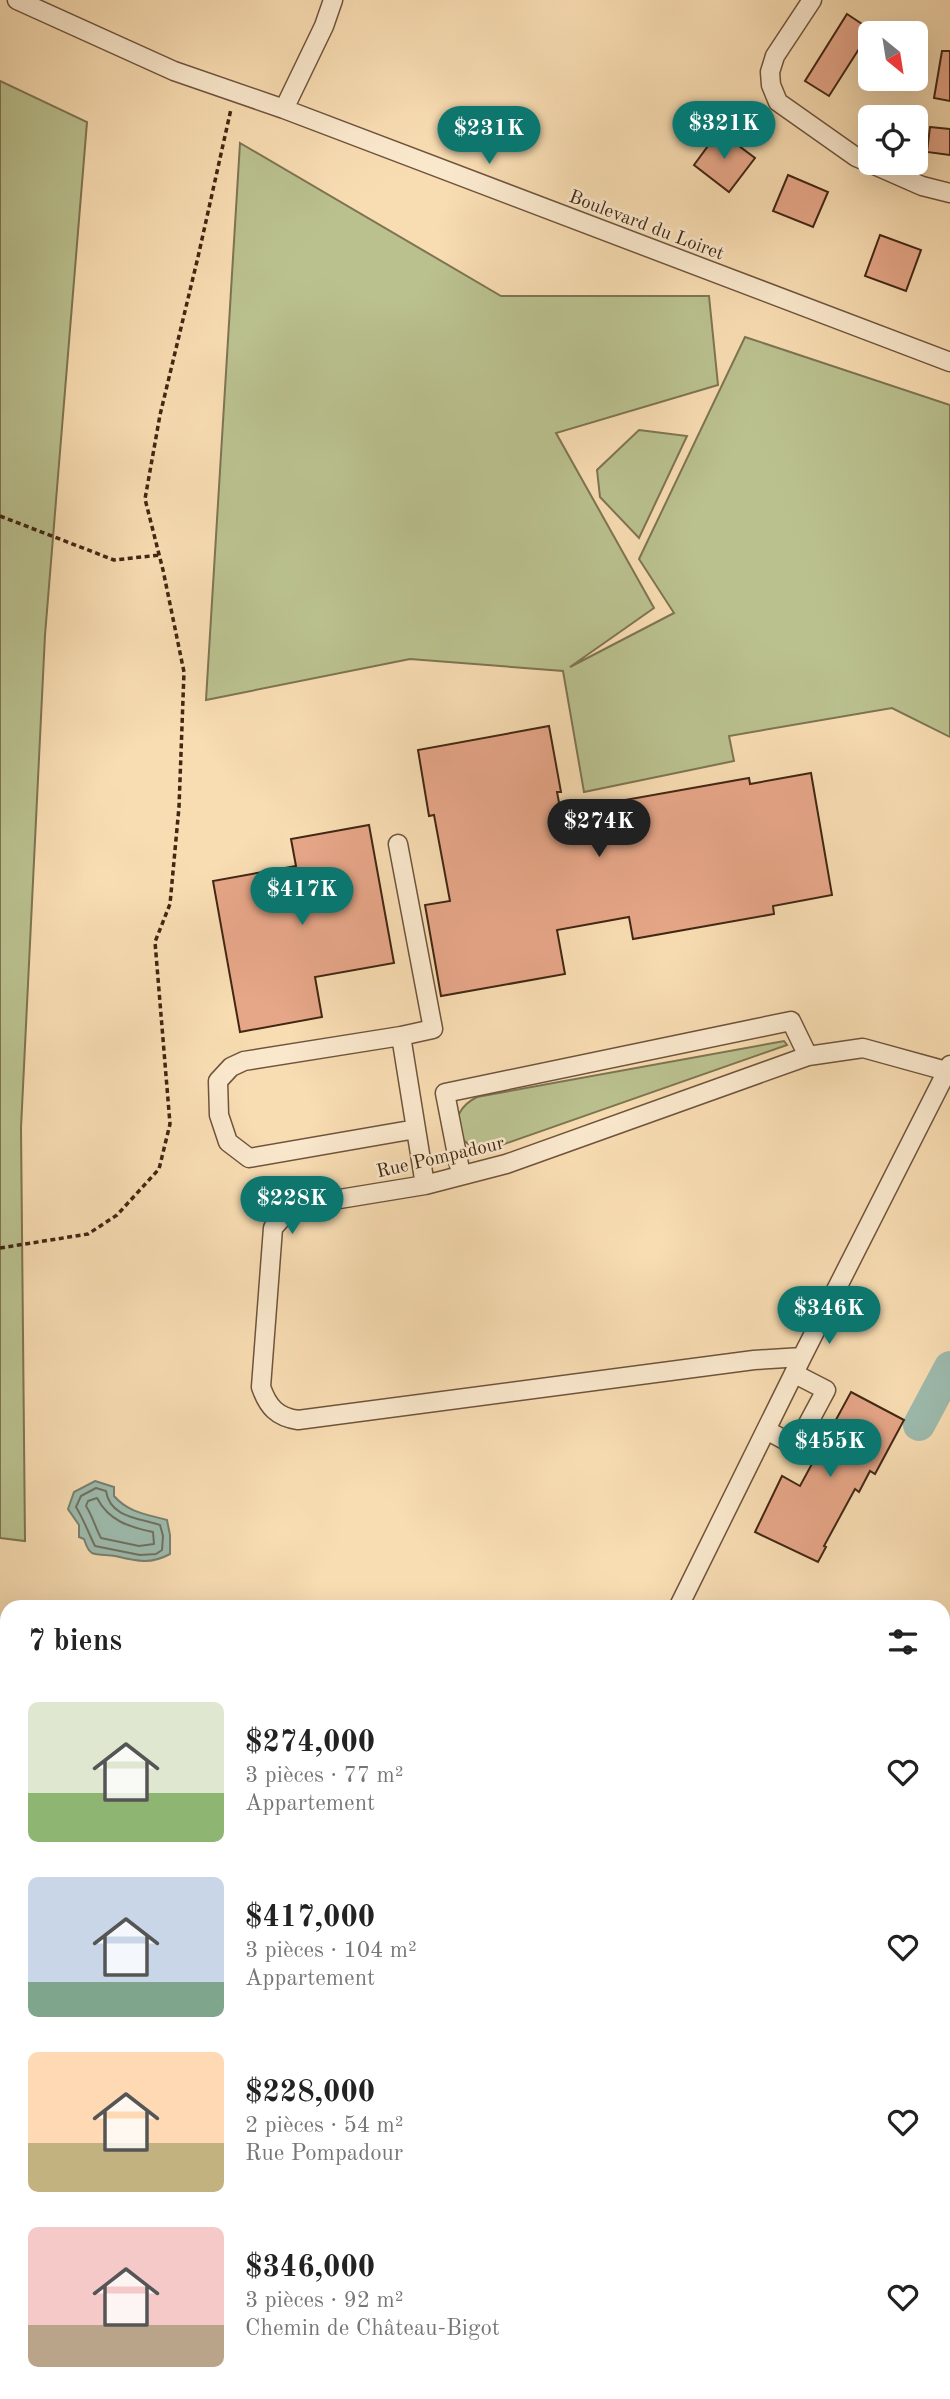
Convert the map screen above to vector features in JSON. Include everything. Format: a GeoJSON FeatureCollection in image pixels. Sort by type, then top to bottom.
{"type":"FeatureCollection","features":[{"type":"Feature","properties":{"kind":"street","name":"Boulevard du Loiret"},"geometry":{"type":"LineString","coordinates":[[17,0],[174,71],[284,109],[950,362]]}},
{"type":"Feature","properties":{"kind":"street"},"geometry":{"type":"LineString","coordinates":[[284,109],[324,26],[333,0]]}},
{"type":"Feature","properties":{"kind":"street"},"geometry":{"type":"LineString","coordinates":[[812,0],[775,56],[770,72],[771,85],[778,102],[856,157],[922,186],[950,193]]}},
{"type":"Feature","properties":{"kind":"street"},"geometry":{"type":"LineString","coordinates":[[398,844],[433,1029],[244,1061],[230,1067],[219,1081],[219,1115],[228,1142],[249,1158],[416,1129]]}},
{"type":"Feature","properties":{"kind":"street"},"geometry":{"type":"LineString","coordinates":[[461,1175],[446,1093],[791,1021],[808,1056]]}},
{"type":"Feature","properties":{"kind":"street"},"geometry":{"type":"LineString","coordinates":[[401,1036],[425,1185]]}},
{"type":"Feature","properties":{"kind":"street","name":"Rue Pompadour"},"geometry":{"type":"LineString","coordinates":[[802,1357],[754,1360],[298,1420],[284,1418],[266,1402],[261,1387],[273,1228],[281,1219],[303,1205],[425,1185],[506,1164],[808,1056],[863,1048],[949,1069]]}},
{"type":"Feature","properties":{"kind":"street"},"geometry":{"type":"LineString","coordinates":[[682,1600],[949,1069]]}},
{"type":"Feature","properties":{"kind":"street"},"geometry":{"type":"LineString","coordinates":[[766,1430],[796,1446],[826,1390],[795,1374]]}},
{"type":"Feature","properties":{"kind":"path"},"geometry":{"type":"LineString","coordinates":[[0,1248],[88,1234],[117,1215],[159,1169],[170,1124],[155,942],[170,904],[179,807],[184,671],[160,555],[145,499],[160,415],[235,92]]}},
{"type":"Feature","properties":{"kind":"path"},"geometry":{"type":"LineString","coordinates":[[0,516],[114,560],[160,555]]}},
{"type":"Feature","properties":{"kind":"green space"},"geometry":{"type":"Polygon","coordinates":[[[0,81],[87,122],[45,635],[21,1128],[25,1541],[0,1538],[0,81]]]}},
{"type":"Feature","properties":{"kind":"green space"},"geometry":{"type":"Polygon","coordinates":[[[240,143],[501,296],[709,296],[718,385],[556,433],[654,608],[570,667],[674,613],[639,559],[745,337],[950,405],[950,737],[892,708],[729,736],[734,761],[584,792],[563,671],[410,659],[206,700],[240,143]]]}},
{"type":"Feature","properties":{"kind":"green space"},"geometry":{"type":"Polygon","coordinates":[[[639,430],[687,436],[639,538],[600,497],[597,470],[639,430]]]}},
{"type":"Feature","properties":{"kind":"green space"},"geometry":{"type":"Polygon","coordinates":[[[784,1041],[787,1045],[490,1149],[468,1144],[458,1130],[460,1113],[466,1104],[477,1097],[784,1041]]]}},
{"type":"Feature","properties":{"kind":"water"},"geometry":{"type":"Polygon","coordinates":[[[95,1481],[114,1487],[114,1496],[132,1509],[167,1520],[170,1554],[156,1560],[143,1561],[90,1552],[84,1539],[79,1537],[79,1525],[68,1509],[74,1492],[95,1481]]]}},
{"type":"Feature","properties":{"kind":"building"},"geometry":{"type":"Polygon","coordinates":[[[847,14],[858,21],[858,50],[829,96],[805,81],[847,14]]]}},
{"type":"Feature","properties":{"kind":"building"},"geometry":{"type":"Polygon","coordinates":[[[942,51],[950,51],[950,101],[934,98],[942,51]]]}},
{"type":"Feature","properties":{"kind":"building"},"geometry":{"type":"Polygon","coordinates":[[[930,127],[950,129],[950,155],[928,152],[930,127]]]}},
{"type":"Feature","properties":{"kind":"building"},"geometry":{"type":"Polygon","coordinates":[[[719,131],[755,158],[729,192],[694,165],[719,131]]]}},
{"type":"Feature","properties":{"kind":"building"},"geometry":{"type":"Polygon","coordinates":[[[788,175],[828,192],[813,227],[773,211],[788,175]]]}},
{"type":"Feature","properties":{"kind":"building"},"geometry":{"type":"Polygon","coordinates":[[[880,235],[921,250],[906,291],[865,276],[880,235]]]}},
{"type":"Feature","properties":{"kind":"building"},"geometry":{"type":"Polygon","coordinates":[[[549,726],[561,792],[557,792],[565,834],[612,825],[608,803],[749,778],[750,784],[811,773],[832,895],[773,906],[774,914],[633,939],[629,917],[557,930],[565,974],[441,996],[425,905],[450,901],[434,815],[429,816],[418,750],[549,726]]]}},
{"type":"Feature","properties":{"kind":"building"},"geometry":{"type":"Polygon","coordinates":[[[369,825],[394,963],[315,977],[322,1017],[240,1032],[213,881],[296,866],[291,839],[369,825]]]}},
{"type":"Feature","properties":{"kind":"building"},"geometry":{"type":"Polygon","coordinates":[[[851,1392],[904,1420],[875,1474],[870,1471],[859,1492],[855,1489],[818,1562],[755,1532],[782,1476],[800,1486],[851,1392]]]}},
{"type":"Feature","properties":{"kind":"waterway"},"geometry":{"type":"LineString","coordinates":[[919,1425],[950,1367]]}}]}
